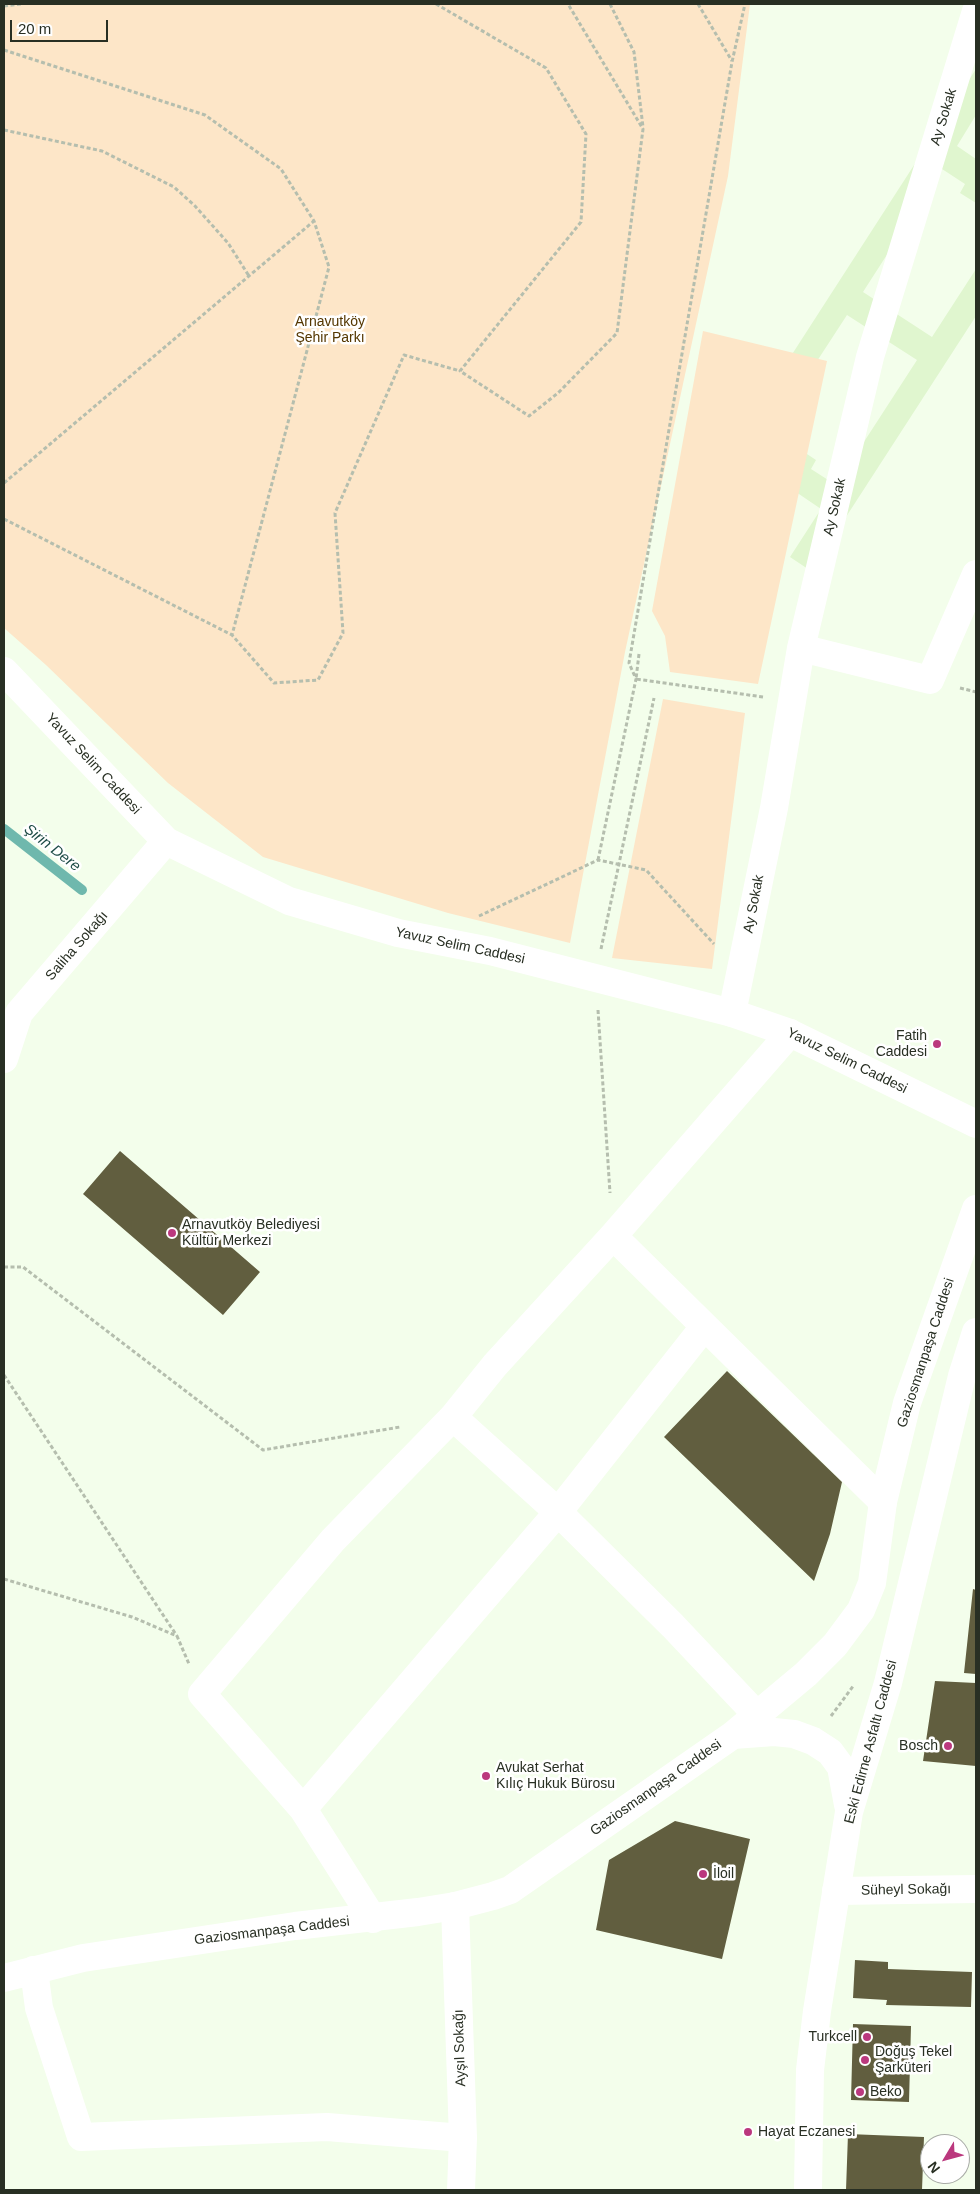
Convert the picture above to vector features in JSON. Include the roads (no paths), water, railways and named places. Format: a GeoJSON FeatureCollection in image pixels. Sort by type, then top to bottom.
{"type":"FeatureCollection","features":[{"type":"Feature","properties":{"kind":"street","name":"Ay Sokak"},"geometry":{"type":"LineString","coordinates":[[732,1013],[774,808],[801,648],[870,357],[976,11]]}},
{"type":"Feature","properties":{"kind":"street"},"geometry":{"type":"LineString","coordinates":[[801,648],[930,680],[976,574]]}},
{"type":"Feature","properties":{"kind":"street","name":"Yavuz Selim Caddesi"},"geometry":{"type":"LineString","coordinates":[[4,671],[166,841],[289,901],[398,933],[490,951],[732,1013],[790,1033],[976,1124]]}},
{"type":"Feature","properties":{"kind":"street","name":"Saliha Sokağı"},"geometry":{"type":"LineString","coordinates":[[4,1059],[9,1008],[166,841]]}},
{"type":"Feature","properties":{"kind":"street"},"geometry":{"type":"LineString","coordinates":[[373,1919],[302,1809],[202,1694],[333,1540],[453,1418],[495,1365],[613,1236],[790,1033]]}},
{"type":"Feature","properties":{"kind":"street","name":"Gaziosmanpaşa Caddesi"},"geometry":{"type":"LineString","coordinates":[[4,1978],[83,1958],[295,1926],[373,1919],[455,1906],[510,1890],[733,1735],[806,1674],[835,1645],[861,1610],[872,1583],[883,1502],[907,1403],[976,1209]]}},
{"type":"Feature","properties":{"kind":"street"},"geometry":{"type":"LineString","coordinates":[[613,1236],[883,1502]]}},
{"type":"Feature","properties":{"kind":"street"},"geometry":{"type":"LineString","coordinates":[[302,1809],[558,1512],[704,1327]]}},
{"type":"Feature","properties":{"kind":"street","name":"Eski Edirne Asfaltı Caddesi"},"geometry":{"type":"LineString","coordinates":[[808,2190],[810,2070],[816,2011],[849,1812],[888,1683],[969,1374],[976,1332]]}},
{"type":"Feature","properties":{"kind":"street"},"geometry":{"type":"LineString","coordinates":[[453,1418],[558,1512],[673,1626],[757,1715]]}},
{"type":"Feature","properties":{"kind":"street"},"geometry":{"type":"LineString","coordinates":[[733,1735],[774,1732],[794,1734],[813,1741],[830,1752],[841,1767],[849,1812]]}},
{"type":"Feature","properties":{"kind":"street","name":"Süheyl Sokağı"},"geometry":{"type":"LineString","coordinates":[[836,1891],[976,1889]]}},
{"type":"Feature","properties":{"kind":"street","name":"Ayşıl Sokağı"},"geometry":{"type":"LineString","coordinates":[[455,1906],[464,2138],[461,2190]]}},
{"type":"Feature","properties":{"kind":"street"},"geometry":{"type":"LineString","coordinates":[[34,1970],[39,2008],[81,2137],[328,2127],[464,2138]]}},
{"type":"Feature","properties":{"kind":"waterway","name":"Şirin Dere"},"geometry":{"type":"LineString","coordinates":[[4,829],[82,890]]}},
{"type":"Feature","properties":{"kind":"place","name":"Fatih Caddesi"},"geometry":{"type":"Point","coordinates":[937,1044]}},
{"type":"Feature","properties":{"kind":"place","name":"Arnavutköy Belediyesi Kültür Merkezi"},"geometry":{"type":"Point","coordinates":[172,1233]}},
{"type":"Feature","properties":{"kind":"place","name":"Bosch"},"geometry":{"type":"Point","coordinates":[948,1746]}},
{"type":"Feature","properties":{"kind":"place","name":"Avukat Serhat Kılıç Hukuk Bürosu"},"geometry":{"type":"Point","coordinates":[486,1776]}},
{"type":"Feature","properties":{"kind":"place","name":"İloil"},"geometry":{"type":"Point","coordinates":[703,1874]}},
{"type":"Feature","properties":{"kind":"place","name":"Turkcell"},"geometry":{"type":"Point","coordinates":[867,2037]}},
{"type":"Feature","properties":{"kind":"place","name":"Doğuş Tekel Şarküteri"},"geometry":{"type":"Point","coordinates":[865,2060]}},
{"type":"Feature","properties":{"kind":"place","name":"Beko"},"geometry":{"type":"Point","coordinates":[860,2092]}},
{"type":"Feature","properties":{"kind":"place","name":"Hayat Eczanesi"},"geometry":{"type":"Point","coordinates":[748,2132]}},
{"type":"Feature","properties":{"kind":"park label","name":"Arnavutköy Şehir Parkı"},"geometry":{"type":"Point","coordinates":[330,330]}}]}
